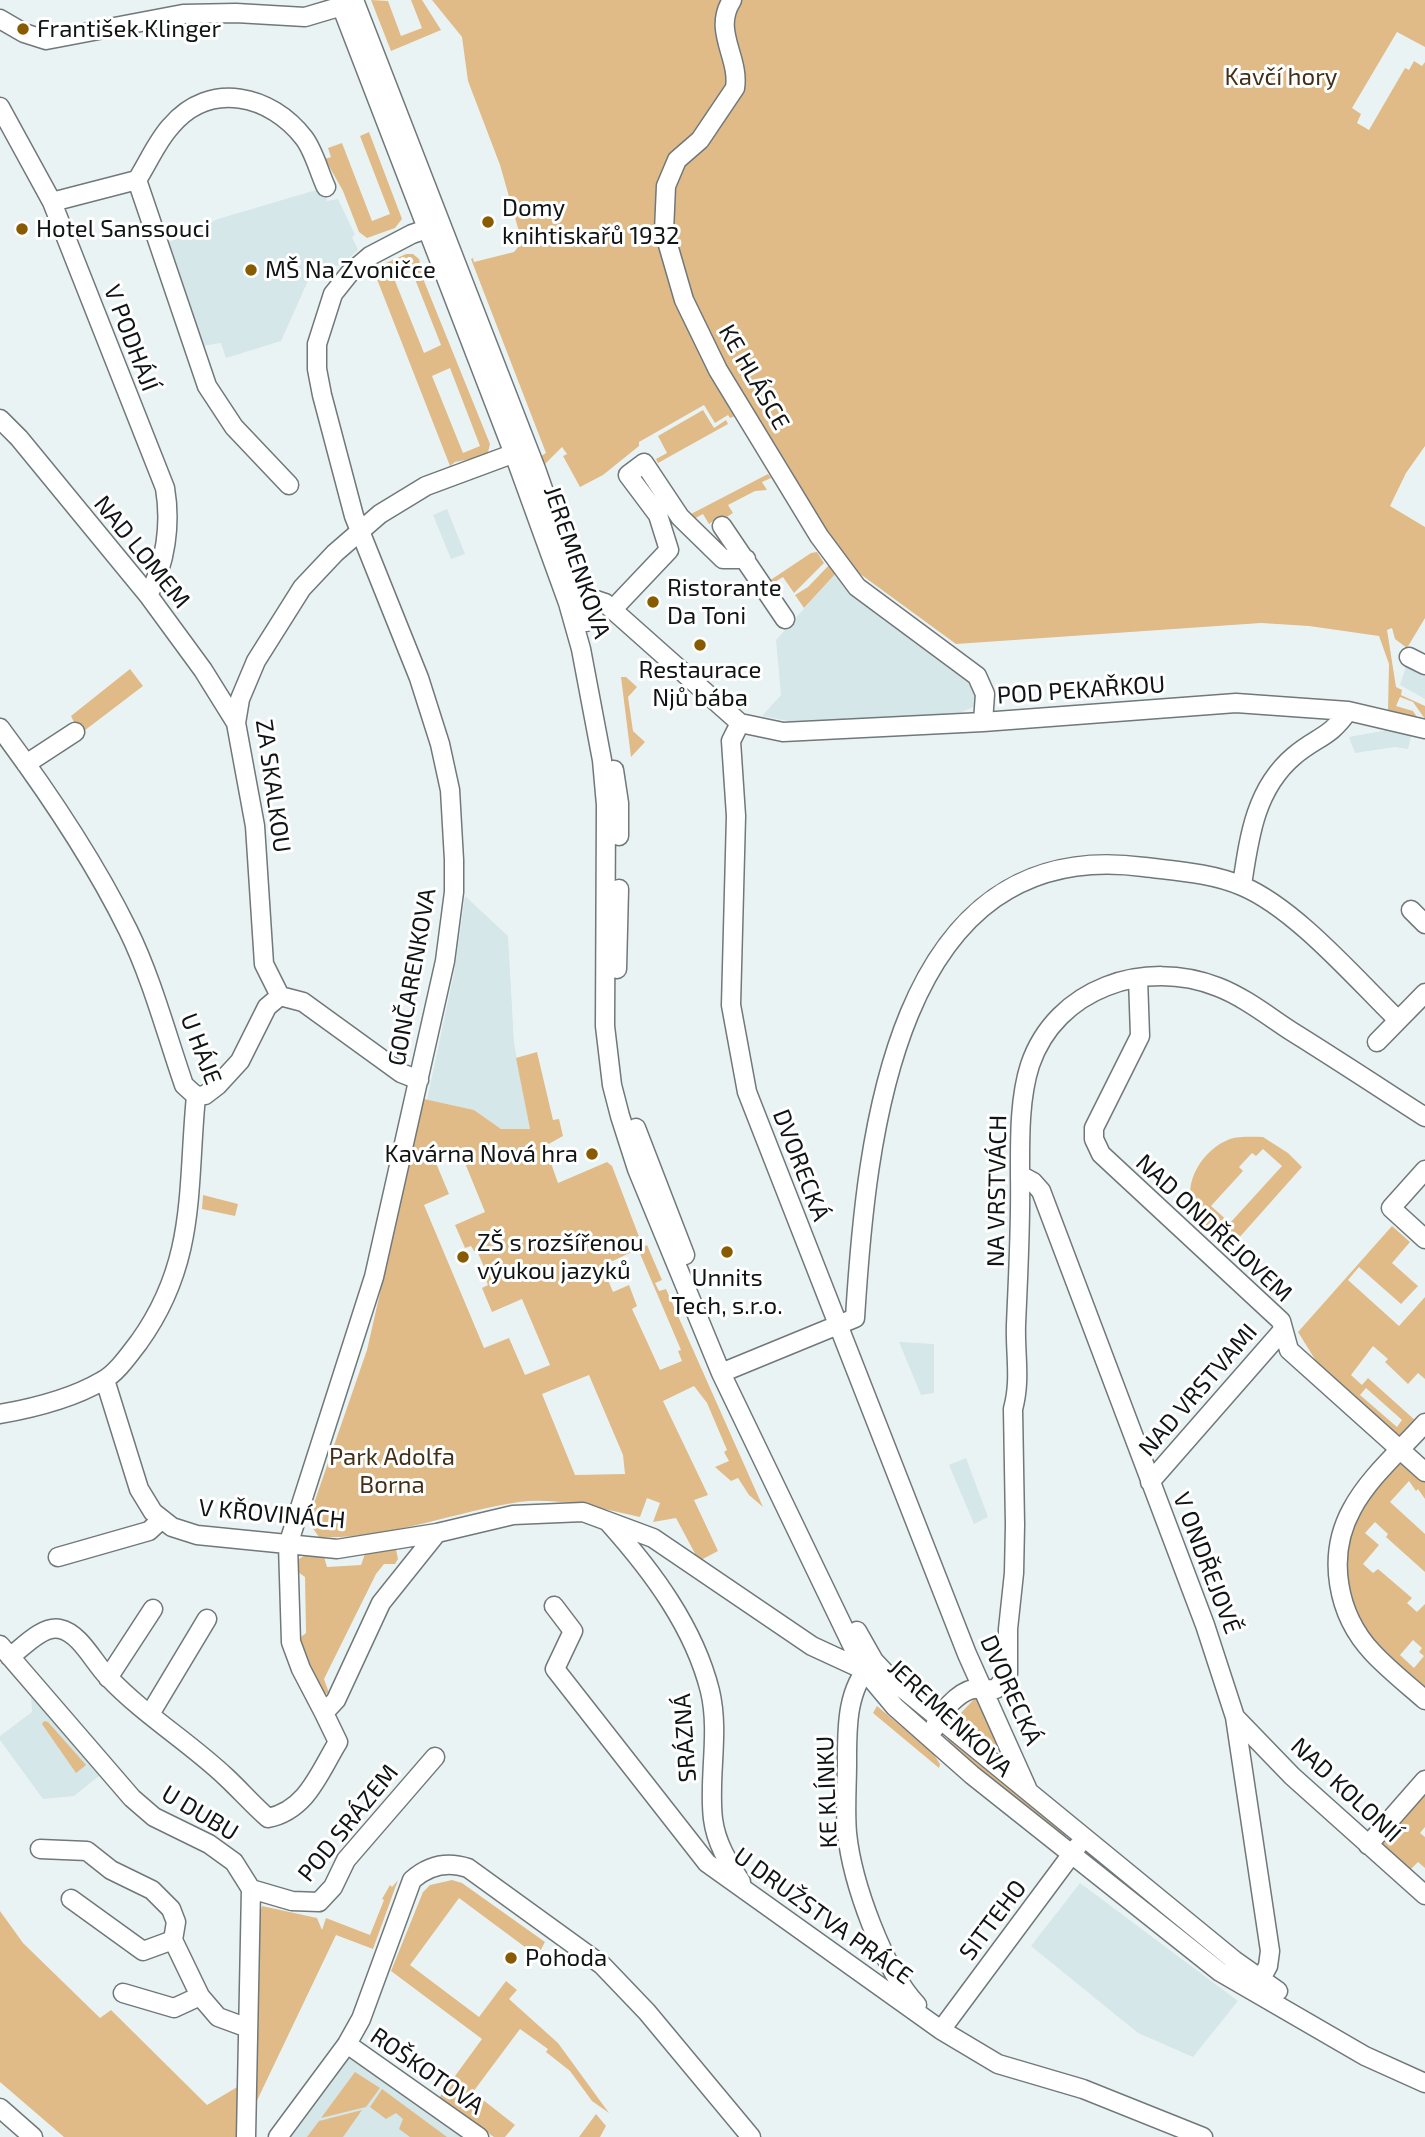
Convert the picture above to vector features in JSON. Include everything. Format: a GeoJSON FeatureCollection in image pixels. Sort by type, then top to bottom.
{"type":"FeatureCollection","features":[{"type":"Feature","properties":{"kind":"street","name":"KE HLÁSCE"},"geometry":{"type":"LineString","coordinates":[[732,0],[726,12],[724,30],[735,88],[700,140],[677,160],[664,192],[664,231],[684,300],[718,370],[819,536],[867,596],[977,676],[986,700],[983,722]]}},
{"type":"Feature","properties":{"kind":"street"},"geometry":{"type":"LineString","coordinates":[[0,19],[24,33],[46,40],[180,7],[304,18],[347,2]]}},
{"type":"Feature","properties":{"kind":"street","name":"JEREMENKOVA"},"geometry":{"type":"LineString","coordinates":[[347,2],[521,451],[603,693],[619,803],[616,1027],[643,1167],[869,1666],[895,1707],[972,1775],[1220,1972],[1258,1985],[1370,2046],[1425,2071]]}},
{"type":"Feature","properties":{"kind":"street"},"geometry":{"type":"LineString","coordinates":[[52,202],[137,180],[171,126],[190,109],[215,100],[244,97],[278,110],[306,140],[326,187]]}},
{"type":"Feature","properties":{"kind":"street","name":"V PODHÁJÍ"},"geometry":{"type":"LineString","coordinates":[[0,107],[52,202],[165,488],[167,529],[156,581],[148,595]]}},
{"type":"Feature","properties":{"kind":"street"},"geometry":{"type":"LineString","coordinates":[[137,180],[207,386],[234,427],[289,485]]}},
{"type":"Feature","properties":{"kind":"street","name":"GONČARENKOVA"},"geometry":{"type":"LineString","coordinates":[[150,1714],[227,1778],[268,1818],[286,1814],[305,1798],[338,1742],[300,1669],[291,1642],[288,1545],[374,1277],[419,1080],[451,919],[454,860],[450,790],[440,744],[419,678],[354,516],[322,396],[317,369],[317,344],[333,294],[349,274],[370,256],[434,227]]}},
{"type":"Feature","properties":{"kind":"street","name":"NAD LOMEM"},"geometry":{"type":"LineString","coordinates":[[0,419],[19,438],[148,595],[203,670],[236,723]]}},
{"type":"Feature","properties":{"kind":"street","name":"ZA SKALKOU"},"geometry":{"type":"LineString","coordinates":[[280,996],[264,964],[255,826],[236,723],[240,699],[256,661],[276,624],[302,588],[335,553],[380,514],[426,486],[521,451]]}},
{"type":"Feature","properties":{"kind":"street"},"geometry":{"type":"LineString","coordinates":[[614,608],[669,550],[667,534],[658,515],[628,475],[644,463],[694,532],[723,559],[746,559]]}},
{"type":"Feature","properties":{"kind":"street"},"geometry":{"type":"LineString","coordinates":[[722,526],[785,619]]}},
{"type":"Feature","properties":{"kind":"street"},"geometry":{"type":"LineString","coordinates":[[574,601],[597,599],[614,608],[740,723]]}},
{"type":"Feature","properties":{"kind":"street"},"geometry":{"type":"LineString","coordinates":[[1409,657],[1425,665]]}},
{"type":"Feature","properties":{"kind":"street","name":"POD PEKAŘKOU"},"geometry":{"type":"LineString","coordinates":[[740,723],[783,732],[811,733],[1236,703],[1348,711],[1425,729]]}},
{"type":"Feature","properties":{"kind":"street"},"geometry":{"type":"LineString","coordinates":[[1242,885],[1253,822],[1275,775],[1296,754],[1335,730],[1348,711]]}},
{"type":"Feature","properties":{"kind":"street","name":"DVORECKÁ"},"geometry":{"type":"LineString","coordinates":[[740,723],[731,741],[736,816],[732,955],[736,1041],[747,1092],[836,1326],[985,1690],[1030,1792]]}},
{"type":"Feature","properties":{"kind":"street","name":"U HÁJE"},"geometry":{"type":"LineString","coordinates":[[0,728],[86,855],[128,930],[152,986],[184,1085],[196,1096],[191,1184],[181,1261],[159,1314],[130,1354],[105,1380],[46,1403],[0,1414]]}},
{"type":"Feature","properties":{"kind":"street"},"geometry":{"type":"LineString","coordinates":[[26,764],[75,732]]}},
{"type":"Feature","properties":{"kind":"street"},"geometry":{"type":"LineString","coordinates":[[734,1368],[855,1318],[869,1160],[888,1073],[907,1016],[932,964],[967,923],[989,904],[1020,884],[1049,871],[1082,863],[1116,863],[1242,885],[1316,941],[1398,1020]]}},
{"type":"Feature","properties":{"kind":"street"},"geometry":{"type":"LineString","coordinates":[[1411,910],[1425,924]]}},
{"type":"Feature","properties":{"kind":"street","name":"NA VRSTVÁCH"},"geometry":{"type":"LineString","coordinates":[[937,1719],[965,1691],[977,1688],[985,1690],[1002,1685],[1008,1674],[1008,1629],[1014,1573],[1013,1409],[1018,1390],[1016,1328],[1022,1242],[1020,1175],[1027,1076],[1042,1041],[1065,1012],[1089,992],[1138,978],[1194,980],[1229,992],[1425,1117]]}},
{"type":"Feature","properties":{"kind":"street","name":"NAD ONDŘEJOVEM"},"geometry":{"type":"LineString","coordinates":[[1138,978],[1140,1037],[1094,1128],[1096,1147],[1115,1170],[1281,1321],[1289,1350],[1425,1472]]}},
{"type":"Feature","properties":{"kind":"street"},"geometry":{"type":"LineString","coordinates":[[1377,1042],[1425,993]]}},
{"type":"Feature","properties":{"kind":"street"},"geometry":{"type":"LineString","coordinates":[[196,1096],[205,1095],[218,1085],[240,1061],[267,1007],[280,996],[303,1002],[401,1073],[419,1080]]}},
{"type":"Feature","properties":{"kind":"street"},"geometry":{"type":"LineString","coordinates":[[1425,1170],[1391,1208],[1425,1240]]}},
{"type":"Feature","properties":{"kind":"street","name":"V ONDŘEJOVĚ"},"geometry":{"type":"LineString","coordinates":[[1020,1175],[1033,1182],[1041,1191],[1205,1625],[1235,1717],[1270,1951],[1269,1963],[1258,1985]]}},
{"type":"Feature","properties":{"kind":"street","name":"NAD VRSTVAMI"},"geometry":{"type":"LineString","coordinates":[[1150,1482],[1283,1330]]}},
{"type":"Feature","properties":{"kind":"street","name":"V KŘOVINÁCH"},"geometry":{"type":"LineString","coordinates":[[105,1380],[139,1489],[153,1512],[172,1527],[197,1535],[337,1549],[437,1533],[513,1515],[583,1512],[653,1538],[812,1646],[869,1666]]}},
{"type":"Feature","properties":{"kind":"street"},"geometry":{"type":"LineString","coordinates":[[1425,1423],[1352,1509],[1342,1533],[1337,1572],[1343,1605],[1354,1629],[1373,1653],[1425,1700]]}},
{"type":"Feature","properties":{"kind":"street"},"geometry":{"type":"LineString","coordinates":[[58,1558],[149,1531],[162,1519]]}},
{"type":"Feature","properties":{"kind":"street","name":"SRÁZNÁ"},"geometry":{"type":"LineString","coordinates":[[607,1520],[642,1560],[687,1630],[710,1691],[716,1756],[713,1819],[722,1853],[746,1890]]}},
{"type":"Feature","properties":{"kind":"street"},"geometry":{"type":"LineString","coordinates":[[324,1713],[336,1700],[381,1603],[437,1533]]}},
{"type":"Feature","properties":{"kind":"street","name":"U DRUŽSTVA PRÁCE"},"geometry":{"type":"LineString","coordinates":[[554,1606],[573,1631],[555,1669],[708,1863],[941,2030],[998,2064],[1083,2089],[1203,2137]]}},
{"type":"Feature","properties":{"kind":"street"},"geometry":{"type":"LineString","coordinates":[[108,1678],[153,1609]]}},
{"type":"Feature","properties":{"kind":"street"},"geometry":{"type":"LineString","coordinates":[[5,1651],[52,1628],[63,1629],[108,1678],[150,1714],[207,1619]]}},
{"type":"Feature","properties":{"kind":"street","name":"U DUBU"},"geometry":{"type":"LineString","coordinates":[[5,1651],[132,1798],[154,1817],[209,1844],[234,1862],[251,1889]]}},
{"type":"Feature","properties":{"kind":"street","name":"JEREMENKOVA"},"geometry":{"type":"LineString","coordinates":[[869,1666],[1030,1792],[1258,1985],[1364,2056],[1425,2083]]}},
{"type":"Feature","properties":{"kind":"street","name":"KE KLÍNKU"},"geometry":{"type":"LineString","coordinates":[[869,1666],[853,1691],[847,1740],[848,1835],[863,1901],[890,1967],[908,1995],[941,2030]]}},
{"type":"Feature","properties":{"kind":"street","name":"NAD KOLONIÍ"},"geometry":{"type":"LineString","coordinates":[[1235,1717],[1292,1776],[1425,1895]]}},
{"type":"Feature","properties":{"kind":"street"},"geometry":{"type":"LineString","coordinates":[[936,1743],[934,1731],[937,1719]]}},
{"type":"Feature","properties":{"kind":"street","name":"POD SRÁZEM"},"geometry":{"type":"LineString","coordinates":[[251,1889],[292,1901],[319,1902],[333,1887],[346,1860],[435,1757]]}},
{"type":"Feature","properties":{"kind":"street"},"geometry":{"type":"LineString","coordinates":[[1367,1844],[1425,1780]]}},
{"type":"Feature","properties":{"kind":"street","name":"SITTEHO"},"geometry":{"type":"LineString","coordinates":[[941,2030],[1070,1853],[1084,1839]]}},
{"type":"Feature","properties":{"kind":"street"},"geometry":{"type":"LineString","coordinates":[[40,1849],[87,1851],[111,1870],[152,1890],[171,1909],[176,1922],[173,1940],[200,1996],[218,2017],[248,2028]]}},
{"type":"Feature","properties":{"kind":"street"},"geometry":{"type":"LineString","coordinates":[[278,2137],[347,2044],[366,2010],[388,1939],[412,1880],[424,1869],[456,1864],[468,1868],[602,1965],[648,2012],[751,2137]]}},
{"type":"Feature","properties":{"kind":"street"},"geometry":{"type":"LineString","coordinates":[[246,2137],[251,1889]]}},
{"type":"Feature","properties":{"kind":"street"},"geometry":{"type":"LineString","coordinates":[[71,1899],[143,1951],[173,1940]]}},
{"type":"Feature","properties":{"kind":"street"},"geometry":{"type":"LineString","coordinates":[[123,1993],[174,2008],[200,1996]]}},
{"type":"Feature","properties":{"kind":"street","name":"ROŠKOTOVA"},"geometry":{"type":"LineString","coordinates":[[347,2044],[479,2137]]}},
{"type":"Feature","properties":{"kind":"street"},"geometry":{"type":"LineString","coordinates":[[0,2108],[33,2137]]}},
{"type":"Feature","properties":{"kind":"shaded area","name":"MŠ Na Zvoničce"},"geometry":{"type":"Polygon","coordinates":[[[323,188],[327,201],[338,199],[355,235],[352,237],[358,250],[341,265],[311,274],[281,341],[226,358],[221,343],[203,346],[167,243],[218,219],[323,188]]]}},
{"type":"Feature","properties":{"kind":"shaded area"},"geometry":{"type":"Polygon","coordinates":[[[447,509],[465,554],[451,559],[433,515],[447,509]]]}},
{"type":"Feature","properties":{"kind":"shaded area"},"geometry":{"type":"Polygon","coordinates":[[[835,574],[978,681],[977,705],[960,713],[810,725],[762,716],[781,695],[776,640],[835,574]]]}},
{"type":"Feature","properties":{"kind":"shaded area"},"geometry":{"type":"Polygon","coordinates":[[[1407,663],[1425,672],[1425,699],[1400,685],[1407,663]]]}},
{"type":"Feature","properties":{"kind":"shaded area"},"geometry":{"type":"Polygon","coordinates":[[[1393,729],[1412,733],[1408,749],[1395,747],[1355,753],[1349,737],[1393,729]]]}},
{"type":"Feature","properties":{"kind":"shaded area"},"geometry":{"type":"Polygon","coordinates":[[[465,896],[508,936],[514,1043],[530,1129],[501,1129],[474,1110],[427,1100],[454,973],[465,896]]]}},
{"type":"Feature","properties":{"kind":"shaded area"},"geometry":{"type":"Polygon","coordinates":[[[899,1342],[934,1344],[934,1393],[921,1395],[899,1342]]]}},
{"type":"Feature","properties":{"kind":"shaded area"},"geometry":{"type":"Polygon","coordinates":[[[966,1458],[988,1517],[974,1524],[949,1465],[966,1458]]]}},
{"type":"Feature","properties":{"kind":"shaded area"},"geometry":{"type":"Polygon","coordinates":[[[31,1696],[99,1776],[74,1796],[43,1799],[0,1740],[0,1736],[32,1712],[31,1696]]]}},
{"type":"Feature","properties":{"kind":"shaded area"},"geometry":{"type":"Polygon","coordinates":[[[1080,1883],[1238,2001],[1193,2057],[1138,2033],[1031,1946],[1080,1883]]]}},
{"type":"Feature","properties":{"kind":"shaded area"},"geometry":{"type":"Polygon","coordinates":[[[350,2052],[470,2137],[289,2137],[350,2052]]]}},
{"type":"Feature","properties":{"kind":"green space"},"geometry":{"type":"Polygon","coordinates":[[[371,0],[388,1],[401,36],[422,28],[411,0],[422,0],[441,30],[391,51],[371,0]]]}},
{"type":"Feature","properties":{"kind":"green space","name":"Kavčí hory"},"geometry":{"type":"Polygon","coordinates":[[[432,0],[1425,0],[1425,47],[1397,32],[1352,108],[1361,114],[1357,123],[1369,130],[1405,68],[1409,70],[1414,61],[1422,66],[1425,62],[1425,446],[1406,473],[1390,506],[1425,527],[1425,618],[1407,648],[1395,639],[1392,628],[1387,630],[1396,687],[1402,690],[1401,695],[1425,706],[1425,719],[1413,702],[1400,697],[1396,706],[1413,711],[1417,717],[1388,710],[1389,664],[1379,636],[1309,626],[1261,623],[956,644],[852,568],[732,408],[735,416],[730,418],[728,415],[715,423],[704,405],[639,442],[639,446],[603,475],[580,487],[563,456],[567,454],[562,447],[545,464],[541,456],[546,453],[471,259],[473,258],[474,262],[514,252],[522,242],[500,165],[468,81],[462,37],[432,0]]]}},
{"type":"Feature","properties":{"kind":"green space"},"geometry":{"type":"Polygon","coordinates":[[[369,132],[402,219],[395,228],[367,238],[359,232],[343,191],[325,159],[331,157],[328,148],[342,143],[372,221],[390,214],[360,136],[369,132]]]}},
{"type":"Feature","properties":{"kind":"green space"},"geometry":{"type":"Polygon","coordinates":[[[406,254],[413,254],[419,259],[424,281],[490,444],[487,456],[455,462],[450,466],[373,269],[406,254]],[[411,269],[393,276],[424,353],[441,345],[411,269]],[[450,368],[432,376],[463,453],[480,446],[450,368]]]}},
{"type":"Feature","properties":{"kind":"green space"},"geometry":{"type":"Polygon","coordinates":[[[703,410],[714,428],[726,420],[728,424],[658,463],[656,459],[667,453],[658,436],[703,410]]]}},
{"type":"Feature","properties":{"kind":"green space"},"geometry":{"type":"Polygon","coordinates":[[[768,474],[771,478],[762,482],[767,490],[755,491],[728,505],[733,513],[719,522],[716,519],[709,524],[703,514],[692,520],[689,515],[768,474]]]}},
{"type":"Feature","properties":{"kind":"green space"},"geometry":{"type":"Polygon","coordinates":[[[817,552],[824,563],[794,593],[783,577],[773,583],[794,619],[769,581],[811,553],[817,552]]]}},
{"type":"Feature","properties":{"kind":"green space"},"geometry":{"type":"Polygon","coordinates":[[[830,564],[837,572],[804,608],[795,595],[808,587],[830,564]]]}},
{"type":"Feature","properties":{"kind":"green space"},"geometry":{"type":"Polygon","coordinates":[[[130,669],[143,686],[80,734],[71,716],[130,669]]]}},
{"type":"Feature","properties":{"kind":"green space"},"geometry":{"type":"Polygon","coordinates":[[[621,677],[626,677],[637,687],[628,697],[633,731],[645,742],[631,757],[621,677]]]}},
{"type":"Feature","properties":{"kind":"green space","name":"Park Adolfa Borna"},"geometry":{"type":"Polygon","coordinates":[[[537,1052],[553,1120],[559,1119],[563,1136],[545,1146],[558,1183],[607,1162],[612,1166],[643,1247],[647,1245],[662,1280],[655,1283],[659,1291],[666,1289],[763,1507],[749,1495],[738,1478],[731,1481],[715,1467],[729,1461],[724,1452],[727,1450],[707,1403],[694,1386],[663,1401],[708,1495],[694,1500],[718,1551],[699,1561],[676,1518],[653,1522],[660,1503],[647,1498],[640,1517],[580,1505],[534,1501],[494,1506],[370,1534],[319,1537],[312,1527],[312,1509],[367,1350],[424,1099],[474,1110],[501,1129],[530,1129],[516,1058],[537,1052]],[[458,1146],[433,1156],[449,1194],[424,1205],[484,1348],[509,1338],[525,1375],[550,1365],[522,1299],[492,1312],[482,1288],[488,1285],[486,1280],[489,1278],[477,1251],[471,1246],[465,1248],[455,1225],[485,1212],[458,1146]],[[638,1249],[602,1266],[613,1292],[629,1285],[637,1306],[632,1309],[660,1370],[682,1361],[678,1351],[681,1350],[638,1249]],[[589,1375],[542,1394],[575,1475],[625,1474],[623,1455],[589,1375]]]}},
{"type":"Feature","properties":{"kind":"green space"},"geometry":{"type":"Polygon","coordinates":[[[1263,1137],[1288,1153],[1302,1167],[1230,1248],[1195,1211],[1191,1201],[1192,1179],[1203,1159],[1220,1144],[1234,1138],[1263,1137]],[[1263,1149],[1256,1156],[1252,1153],[1239,1167],[1243,1171],[1211,1206],[1230,1223],[1282,1166],[1263,1149]]]}},
{"type":"Feature","properties":{"kind":"green space"},"geometry":{"type":"Polygon","coordinates":[[[203,1195],[238,1204],[235,1216],[202,1209],[203,1195]]]}},
{"type":"Feature","properties":{"kind":"green space"},"geometry":{"type":"Polygon","coordinates":[[[1392,1226],[1410,1242],[1392,1263],[1418,1286],[1401,1304],[1359,1267],[1348,1280],[1399,1326],[1425,1297],[1425,1379],[1418,1373],[1408,1384],[1385,1362],[1388,1359],[1373,1346],[1351,1375],[1362,1385],[1368,1378],[1416,1421],[1401,1438],[1316,1361],[1298,1332],[1392,1226]],[[1366,1388],[1360,1395],[1397,1427],[1402,1420],[1366,1388]]]}},
{"type":"Feature","properties":{"kind":"green space"},"geometry":{"type":"Polygon","coordinates":[[[1402,1460],[1425,1481],[1425,1499],[1409,1481],[1390,1502],[1425,1534],[1425,1572],[1386,1537],[1388,1534],[1375,1522],[1365,1533],[1379,1545],[1363,1564],[1373,1573],[1378,1569],[1412,1598],[1407,1603],[1417,1612],[1425,1604],[1425,1690],[1384,1654],[1363,1630],[1346,1579],[1349,1541],[1356,1524],[1376,1491],[1402,1460]],[[1413,1640],[1400,1655],[1414,1668],[1424,1656],[1419,1652],[1422,1648],[1413,1640]]]}},
{"type":"Feature","properties":{"kind":"green space"},"geometry":{"type":"Polygon","coordinates":[[[388,1546],[396,1549],[398,1559],[395,1564],[384,1564],[376,1574],[324,1679],[329,1693],[321,1695],[297,1640],[306,1633],[305,1577],[295,1570],[299,1559],[307,1554],[323,1553],[327,1567],[361,1565],[366,1551],[388,1546]]]}},
{"type":"Feature","properties":{"kind":"green space"},"geometry":{"type":"Polygon","coordinates":[[[977,1696],[1002,1751],[959,1715],[977,1696]]]}},
{"type":"Feature","properties":{"kind":"green space"},"geometry":{"type":"Polygon","coordinates":[[[877,1706],[933,1753],[940,1764],[939,1768],[873,1713],[877,1706]]]}},
{"type":"Feature","properties":{"kind":"green space"},"geometry":{"type":"Polygon","coordinates":[[[44,1721],[48,1722],[86,1765],[76,1773],[42,1724],[44,1721]]]}},
{"type":"Feature","properties":{"kind":"green space"},"geometry":{"type":"Polygon","coordinates":[[[949,1735],[1067,1834],[1062,1838],[947,1746],[949,1741],[946,1737],[949,1735]]]}},
{"type":"Feature","properties":{"kind":"green space"},"geometry":{"type":"Polygon","coordinates":[[[1425,1792],[1425,1827],[1420,1833],[1425,1837],[1425,1868],[1418,1862],[1410,1870],[1382,1845],[1382,1841],[1425,1792]]]}},
{"type":"Feature","properties":{"kind":"green space"},"geometry":{"type":"Polygon","coordinates":[[[398,1880],[373,1949],[336,1935],[252,2111],[257,1924],[262,1906],[317,1918],[322,1930],[326,1918],[370,1935],[384,1900],[382,1899],[390,1885],[392,1887],[398,1880]]]}},
{"type":"Feature","properties":{"kind":"green space"},"geometry":{"type":"Polygon","coordinates":[[[452,1880],[462,1883],[545,1942],[538,1955],[459,1898],[410,1965],[479,2017],[506,1981],[517,1990],[509,1999],[558,2043],[609,2113],[592,2101],[570,2071],[546,2052],[548,2049],[520,2029],[473,2092],[515,2125],[505,2137],[494,2137],[439,2098],[482,2039],[391,1971],[423,1892],[430,1885],[452,1880]]]}},
{"type":"Feature","properties":{"kind":"green space"},"geometry":{"type":"Polygon","coordinates":[[[0,1911],[23,1943],[100,2018],[111,2010],[207,2105],[244,2083],[245,2137],[64,2137],[0,2082],[0,1911]]]}},
{"type":"Feature","properties":{"kind":"green space"},"geometry":{"type":"Polygon","coordinates":[[[355,2072],[380,2088],[366,2107],[321,2118],[355,2072]]]}},
{"type":"Feature","properties":{"kind":"green space"},"geometry":{"type":"Polygon","coordinates":[[[382,2089],[447,2137],[410,2137],[399,2129],[403,2119],[396,2113],[386,2119],[370,2107],[382,2089]]]}},
{"type":"Feature","properties":{"kind":"green space"},"geometry":{"type":"Polygon","coordinates":[[[362,2110],[343,2137],[307,2137],[319,2121],[362,2110]]]}},
{"type":"Feature","properties":{"kind":"green space"},"geometry":{"type":"Polygon","coordinates":[[[596,2114],[606,2126],[600,2137],[579,2137],[596,2114]]]}},
{"type":"Feature","properties":{"kind":"place","name":"František Klinger"},"geometry":{"type":"Point","coordinates":[23,29]}},
{"type":"Feature","properties":{"kind":"place","name":"Domy knihtiskařů 1932"},"geometry":{"type":"Point","coordinates":[488,222]}},
{"type":"Feature","properties":{"kind":"place","name":"Hotel Sanssouci"},"geometry":{"type":"Point","coordinates":[22,229]}},
{"type":"Feature","properties":{"kind":"place","name":"MŠ Na Zvoničce"},"geometry":{"type":"Point","coordinates":[251,270]}},
{"type":"Feature","properties":{"kind":"place","name":"Ristorante Da Toni"},"geometry":{"type":"Point","coordinates":[653,602]}},
{"type":"Feature","properties":{"kind":"place","name":"Restaurace Njů bába"},"geometry":{"type":"Point","coordinates":[700,645]}},
{"type":"Feature","properties":{"kind":"place","name":"Kavárna Nová hra"},"geometry":{"type":"Point","coordinates":[592,1154]}},
{"type":"Feature","properties":{"kind":"place","name":"Unnits Tech, s.r.o."},"geometry":{"type":"Point","coordinates":[727,1252]}},
{"type":"Feature","properties":{"kind":"place","name":"ZŠ s rozšířenou výukou jazyků"},"geometry":{"type":"Point","coordinates":[463,1257]}},
{"type":"Feature","properties":{"kind":"place","name":"Pohoda"},"geometry":{"type":"Point","coordinates":[511,1958]}}]}
